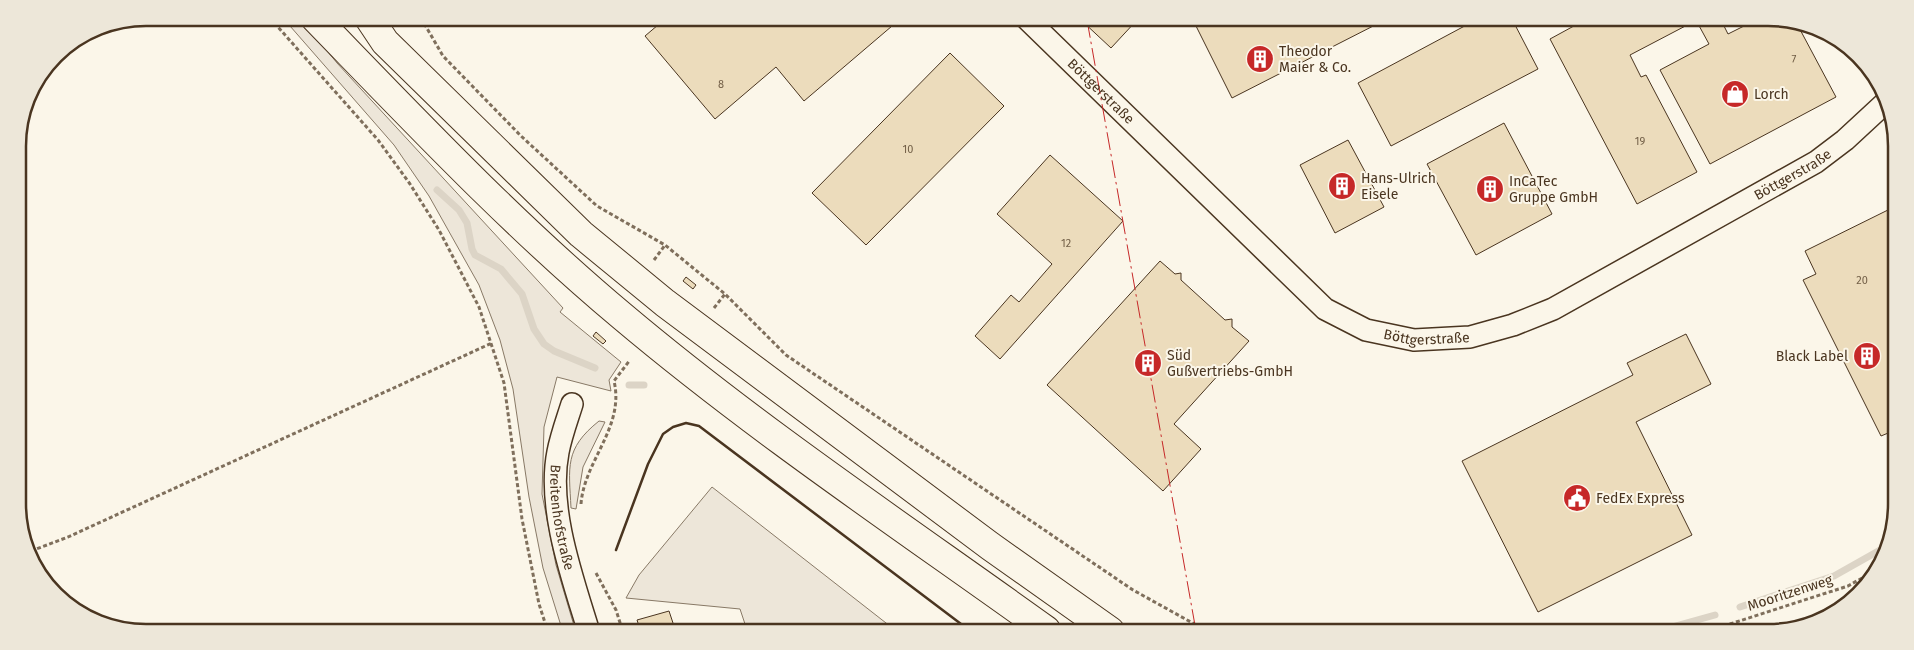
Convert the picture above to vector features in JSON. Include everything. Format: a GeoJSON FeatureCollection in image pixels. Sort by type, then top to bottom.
{"type":"FeatureCollection","features":[{"type":"Feature","properties":{"kind":"highway"},"geometry":{"type":"LineString","coordinates":[[323,26],[504,209],[620,315],[718,394],[1037,623]]}},
{"type":"Feature","properties":{"kind":"highway"},"geometry":{"type":"LineString","coordinates":[[333,26],[359,64]]}},
{"type":"Feature","properties":{"kind":"highway"},"geometry":{"type":"LineString","coordinates":[[368,26],[581,234],[665,303],[990,546],[1101,623]]}},
{"type":"Feature","properties":{"kind":"highway"},"geometry":{"type":"LineString","coordinates":[[374,26],[385,42]]}},
{"type":"Feature","properties":{"kind":"street","name":"Böttgerstraße"},"geometry":{"type":"LineString","coordinates":[[1034,26],[1325,309],[1366,330],[1414,340],[1470,337],[1513,326],[1553,308],[1816,162],[1846,140],[1881,107]]}},
{"type":"Feature","properties":{"kind":"street","name":"Breitenhofstraße"},"geometry":{"type":"LineString","coordinates":[[572,404],[558,454],[556,494],[573,581],[586,624]]}},
{"type":"Feature","properties":{"kind":"path"},"geometry":{"type":"LineString","coordinates":[[277,26],[378,140],[410,184],[439,230],[479,307],[504,383],[522,519],[539,604],[545,624]]}},
{"type":"Feature","properties":{"kind":"path"},"geometry":{"type":"LineString","coordinates":[[426,26],[443,56],[521,136],[597,206],[665,245],[725,294],[786,355],[1133,590],[1193,623]]}},
{"type":"Feature","properties":{"kind":"path"},"geometry":{"type":"LineString","coordinates":[[654,260],[665,245]]}},
{"type":"Feature","properties":{"kind":"path"},"geometry":{"type":"LineString","coordinates":[[714,308],[725,294]]}},
{"type":"Feature","properties":{"kind":"path"},"geometry":{"type":"LineString","coordinates":[[36,549],[68,537],[492,343]]}},
{"type":"Feature","properties":{"kind":"path"},"geometry":{"type":"LineString","coordinates":[[582,511],[581,502],[590,470],[605,441],[614,417],[618,396],[614,382],[630,360]]}},
{"type":"Feature","properties":{"kind":"path"},"geometry":{"type":"LineString","coordinates":[[593,565],[616,610],[620,624]]}},
{"type":"Feature","properties":{"kind":"path","name":"Mooritzenweg"},"geometry":{"type":"LineString","coordinates":[[1733,623],[1848,586],[1862,578]]}},
{"type":"Feature","properties":{"kind":"shaded area"},"geometry":{"type":"Polygon","coordinates":[[[290,26],[307,26],[337,63],[563,308],[560,312],[621,362],[609,380],[611,391],[557,377],[544,427],[542,494],[556,565],[573,624],[560,624],[543,568],[529,497],[513,389],[500,340],[479,285],[429,196],[394,145],[290,26]]]}},
{"type":"Feature","properties":{"kind":"shaded area"},"geometry":{"type":"Polygon","coordinates":[[[599,421],[605,422],[583,467],[576,509],[571,508],[570,470],[574,450],[588,431],[599,421]]]}},
{"type":"Feature","properties":{"kind":"shaded area"},"geometry":{"type":"Polygon","coordinates":[[[712,487],[887,624],[745,624],[740,609],[626,598],[639,575],[712,487]]]}},
{"type":"Feature","properties":{"kind":"building"},"geometry":{"type":"Polygon","coordinates":[[[657,26],[892,26],[804,101],[776,67],[715,119],[645,36],[657,26]]]}},
{"type":"Feature","properties":{"kind":"building"},"geometry":{"type":"Polygon","coordinates":[[[1087,26],[1131,26],[1111,48],[1087,26]]]}},
{"type":"Feature","properties":{"kind":"building","name":"Theodor Maier & Co."},"geometry":{"type":"Polygon","coordinates":[[[1196,26],[1373,26],[1232,98],[1196,26]]]}},
{"type":"Feature","properties":{"kind":"building"},"geometry":{"type":"Polygon","coordinates":[[[1465,26],[1516,26],[1538,69],[1391,146],[1358,83],[1465,26]]]}},
{"type":"Feature","properties":{"kind":"building"},"geometry":{"type":"Polygon","coordinates":[[[1574,26],[1685,26],[1630,55],[1641,77],[1646,75],[1697,172],[1637,204],[1550,39],[1574,26]]]}},
{"type":"Feature","properties":{"kind":"building"},"geometry":{"type":"Polygon","coordinates":[[[1699,26],[1724,26],[1728,34],[1744,26],[1784,27],[1801,31],[1836,97],[1710,164],[1660,70],[1709,44],[1699,26]]]}},
{"type":"Feature","properties":{"kind":"building"},"geometry":{"type":"Polygon","coordinates":[[[950,53],[1004,106],[866,245],[812,193],[950,53]]]}},
{"type":"Feature","properties":{"kind":"building","name":"InCaTec Gruppe GmbH"},"geometry":{"type":"Polygon","coordinates":[[[1504,123],[1552,214],[1476,255],[1427,164],[1504,123]]]}},
{"type":"Feature","properties":{"kind":"building","name":"Hans-Ulrich Eisele"},"geometry":{"type":"Polygon","coordinates":[[[1348,140],[1384,207],[1335,233],[1300,165],[1348,140]]]}},
{"type":"Feature","properties":{"kind":"building"},"geometry":{"type":"Polygon","coordinates":[[[1050,155],[1123,221],[1000,359],[975,336],[1011,295],[1019,302],[1052,264],[997,214],[1050,155]]]}},
{"type":"Feature","properties":{"kind":"building","name":"Black Label"},"geometry":{"type":"Polygon","coordinates":[[[1888,210],[1888,433],[1881,436],[1803,280],[1816,274],[1805,251],[1888,210]]]}},
{"type":"Feature","properties":{"kind":"building","name":"Süd Gußvertriebs-GmbH"},"geometry":{"type":"Polygon","coordinates":[[[1160,261],[1175,274],[1181,273],[1181,280],[1225,320],[1232,319],[1232,327],[1249,341],[1174,424],[1201,449],[1163,491],[1047,385],[1160,261]]]}},
{"type":"Feature","properties":{"kind":"building"},"geometry":{"type":"Polygon","coordinates":[[[686,277],[696,285],[693,289],[683,281],[686,277]]]}},
{"type":"Feature","properties":{"kind":"building"},"geometry":{"type":"Polygon","coordinates":[[[596,332],[606,341],[603,344],[593,336],[596,332]]]}},
{"type":"Feature","properties":{"kind":"building","name":"FedEx Express"},"geometry":{"type":"Polygon","coordinates":[[[1686,334],[1711,384],[1636,422],[1692,535],[1538,612],[1462,461],[1633,375],[1627,363],[1686,334]]]}},
{"type":"Feature","properties":{"kind":"building"},"geometry":{"type":"Polygon","coordinates":[[[669,611],[673,624],[638,624],[637,620],[669,611]]]}},
{"type":"Feature","properties":{"kind":"waterway"},"geometry":{"type":"LineString","coordinates":[[437,190],[459,210],[467,223],[475,255],[501,269],[522,294],[534,329],[544,344],[554,351],[595,368]]}},
{"type":"Feature","properties":{"kind":"waterway"},"geometry":{"type":"LineString","coordinates":[[629,385],[644,385]]}},
{"type":"Feature","properties":{"kind":"waterway"},"geometry":{"type":"LineString","coordinates":[[1740,607],[1834,576],[1878,551]]}},
{"type":"Feature","properties":{"kind":"waterway"},"geometry":{"type":"LineString","coordinates":[[1686,623],[1715,615]]}},
{"type":"Feature","properties":{"kind":"wall"},"geometry":{"type":"LineString","coordinates":[[616,550],[648,464],[663,434],[673,427],[686,423],[699,426],[960,624]]}},
{"type":"Feature","properties":{"kind":"power"},"geometry":{"type":"LineString","coordinates":[[1088,26],[1195,623]]}},
{"type":"Feature","properties":{"kind":"place","name":"Theodor Maier & Co."},"geometry":{"type":"Point","coordinates":[1260,59]}},
{"type":"Feature","properties":{"kind":"place","name":"Lorch"},"geometry":{"type":"Point","coordinates":[1735,94]}},
{"type":"Feature","properties":{"kind":"place","name":"Hans-Ulrich Eisele"},"geometry":{"type":"Point","coordinates":[1342,186]}},
{"type":"Feature","properties":{"kind":"place","name":"InCaTec Gruppe GmbH"},"geometry":{"type":"Point","coordinates":[1490,189]}},
{"type":"Feature","properties":{"kind":"place","name":"Black Label"},"geometry":{"type":"Point","coordinates":[1867,356]}},
{"type":"Feature","properties":{"kind":"place","name":"Süd Gußvertriebs-GmbH"},"geometry":{"type":"Point","coordinates":[1148,363]}},
{"type":"Feature","properties":{"kind":"place","name":"FedEx Express"},"geometry":{"type":"Point","coordinates":[1577,498]}}]}
